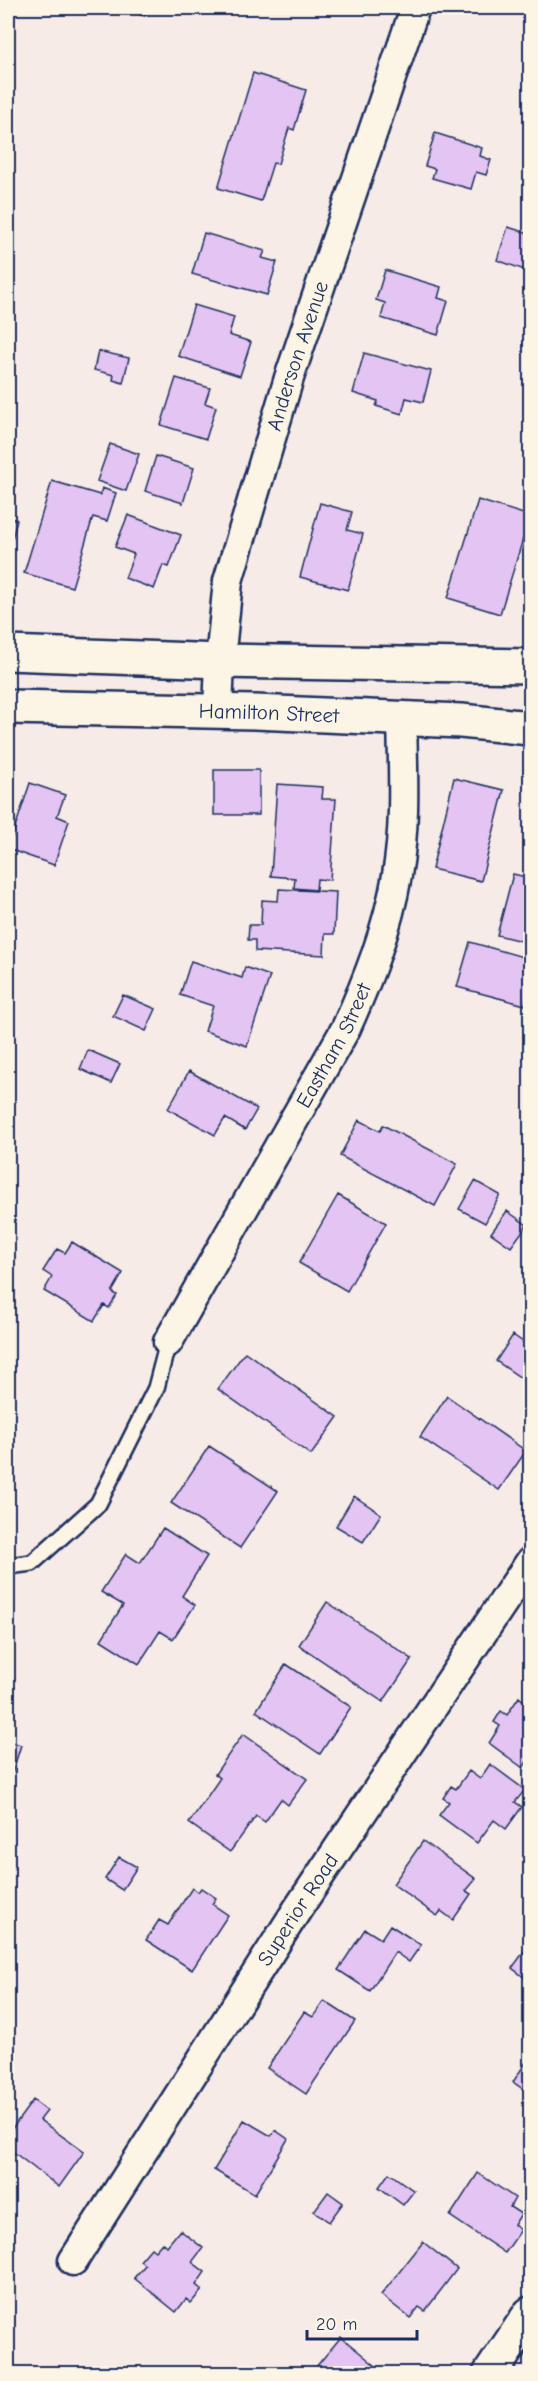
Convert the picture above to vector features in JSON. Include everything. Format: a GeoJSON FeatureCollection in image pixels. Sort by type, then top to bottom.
{"type":"FeatureCollection","features":[{"type":"Feature","properties":{"kind":"main road"},"geometry":{"type":"LineString","coordinates":[[8,653],[220,661],[531,666]]}},
{"type":"Feature","properties":{"kind":"main road","name":"Hamilton Street"},"geometry":{"type":"LineString","coordinates":[[8,707],[218,711],[402,718],[531,728]]}},
{"type":"Feature","properties":{"kind":"main road"},"geometry":{"type":"LineString","coordinates":[[490,2373],[531,2314]]}},
{"type":"Feature","properties":{"kind":"street","name":"Anderson Avenue"},"geometry":{"type":"LineString","coordinates":[[218,711],[220,661],[228,581],[292,367],[415,8]]}},
{"type":"Feature","properties":{"kind":"street","name":"Eastham Street"},"geometry":{"type":"LineString","coordinates":[[168,1342],[346,1028],[369,978],[390,910],[400,850],[402,718]]}},
{"type":"Feature","properties":{"kind":"street","name":"Superior Road"},"geometry":{"type":"LineString","coordinates":[[73,2260],[297,1911],[531,1562]]}},
{"type":"Feature","properties":{"kind":"lane"},"geometry":{"type":"LineString","coordinates":[[8,1566],[32,1563],[98,1504],[156,1388],[168,1342]]}},
{"type":"Feature","properties":{"kind":"building"},"geometry":{"type":"Polygon","coordinates":[[[115,8],[147,8],[145,16],[115,8]]]}},
{"type":"Feature","properties":{"kind":"building"},"geometry":{"type":"Polygon","coordinates":[[[253,73],[306,90],[294,130],[289,128],[278,164],[273,163],[261,201],[218,188],[253,73]]]}},
{"type":"Feature","properties":{"kind":"building"},"geometry":{"type":"Polygon","coordinates":[[[435,133],[482,148],[480,156],[491,160],[486,175],[476,172],[471,189],[432,178],[435,169],[425,166],[435,133]]]}},
{"type":"Feature","properties":{"kind":"building"},"geometry":{"type":"Polygon","coordinates":[[[508,227],[530,234],[530,272],[497,260],[508,227]]]}},
{"type":"Feature","properties":{"kind":"building"},"geometry":{"type":"Polygon","coordinates":[[[204,233],[265,251],[262,258],[277,262],[267,295],[192,274],[204,233]]]}},
{"type":"Feature","properties":{"kind":"building"},"geometry":{"type":"Polygon","coordinates":[[[385,270],[441,287],[438,298],[448,301],[438,335],[381,318],[385,303],[376,300],[385,270]]]}},
{"type":"Feature","properties":{"kind":"building"},"geometry":{"type":"Polygon","coordinates":[[[194,305],[234,317],[229,335],[251,342],[240,376],[178,356],[194,305]]]}},
{"type":"Feature","properties":{"kind":"building"},"geometry":{"type":"Polygon","coordinates":[[[98,351],[129,358],[123,383],[113,380],[114,375],[94,370],[98,351]]]}},
{"type":"Feature","properties":{"kind":"building"},"geometry":{"type":"Polygon","coordinates":[[[364,353],[431,371],[423,402],[406,398],[402,414],[376,406],[378,401],[353,393],[364,353]]]}},
{"type":"Feature","properties":{"kind":"building"},"geometry":{"type":"Polygon","coordinates":[[[176,378],[210,388],[205,403],[216,407],[206,439],[161,425],[176,378]]]}},
{"type":"Feature","properties":{"kind":"building"},"geometry":{"type":"Polygon","coordinates":[[[110,444],[139,454],[126,491],[97,481],[110,444]]]}},
{"type":"Feature","properties":{"kind":"building"},"geometry":{"type":"Polygon","coordinates":[[[156,456],[194,468],[183,503],[145,491],[156,456]]]}},
{"type":"Feature","properties":{"kind":"building"},"geometry":{"type":"Polygon","coordinates":[[[52,481],[100,495],[102,488],[116,493],[107,521],[93,517],[72,587],[24,573],[52,481]]]}},
{"type":"Feature","properties":{"kind":"building"},"geometry":{"type":"Polygon","coordinates":[[[478,500],[530,516],[500,614],[448,598],[478,500]]]}},
{"type":"Feature","properties":{"kind":"building"},"geometry":{"type":"Polygon","coordinates":[[[320,503],[352,512],[347,530],[363,534],[348,590],[300,577],[320,503]]]}},
{"type":"Feature","properties":{"kind":"building"},"geometry":{"type":"Polygon","coordinates":[[[128,515],[181,535],[169,567],[163,565],[154,589],[125,578],[134,554],[115,547],[128,515]]]}},
{"type":"Feature","properties":{"kind":"building"},"geometry":{"type":"Polygon","coordinates":[[[8,517],[17,520],[8,554],[8,517]]]}},
{"type":"Feature","properties":{"kind":"building"},"geometry":{"type":"Polygon","coordinates":[[[214,770],[259,770],[259,815],[214,815],[214,770]]]}},
{"type":"Feature","properties":{"kind":"building"},"geometry":{"type":"Polygon","coordinates":[[[454,778],[504,790],[481,881],[432,869],[454,778]]]}},
{"type":"Feature","properties":{"kind":"building"},"geometry":{"type":"Polygon","coordinates":[[[30,783],[65,795],[57,816],[69,821],[54,865],[8,849],[30,783]]]}},
{"type":"Feature","properties":{"kind":"building"},"geometry":{"type":"Polygon","coordinates":[[[277,784],[323,787],[322,799],[336,799],[330,880],[317,879],[316,890],[294,888],[295,878],[271,876],[277,784]]]}},
{"type":"Feature","properties":{"kind":"building"},"geometry":{"type":"Polygon","coordinates":[[[513,874],[530,878],[530,943],[497,935],[513,874]]]}},
{"type":"Feature","properties":{"kind":"building"},"geometry":{"type":"Polygon","coordinates":[[[279,889],[336,892],[334,934],[325,934],[324,955],[255,951],[255,940],[248,940],[249,925],[261,925],[262,900],[278,901],[279,889]]]}},
{"type":"Feature","properties":{"kind":"building"},"geometry":{"type":"Polygon","coordinates":[[[470,942],[530,959],[530,984],[525,1005],[457,987],[470,942]]]}},
{"type":"Feature","properties":{"kind":"building"},"geometry":{"type":"Polygon","coordinates":[[[191,961],[242,978],[245,967],[270,976],[247,1046],[205,1031],[213,1006],[180,995],[191,961]]]}},
{"type":"Feature","properties":{"kind":"building"},"geometry":{"type":"Polygon","coordinates":[[[123,995],[156,1009],[146,1031],[113,1016],[123,995]]]}},
{"type":"Feature","properties":{"kind":"building"},"geometry":{"type":"Polygon","coordinates":[[[88,1050],[120,1064],[111,1083],[80,1069],[88,1050]]]}},
{"type":"Feature","properties":{"kind":"building"},"geometry":{"type":"Polygon","coordinates":[[[189,1071],[257,1109],[245,1130],[225,1118],[215,1135],[168,1109],[189,1071]]]}},
{"type":"Feature","properties":{"kind":"building"},"geometry":{"type":"Polygon","coordinates":[[[359,1120],[380,1131],[383,1125],[457,1164],[435,1206],[340,1156],[359,1120]]]}},
{"type":"Feature","properties":{"kind":"building"},"geometry":{"type":"Polygon","coordinates":[[[475,1181],[500,1195],[485,1223],[459,1209],[475,1181]]]}},
{"type":"Feature","properties":{"kind":"building"},"geometry":{"type":"Polygon","coordinates":[[[338,1195],[386,1223],[347,1291],[299,1263],[338,1195]]]}},
{"type":"Feature","properties":{"kind":"building"},"geometry":{"type":"Polygon","coordinates":[[[507,1211],[527,1225],[511,1247],[491,1233],[507,1211]]]}},
{"type":"Feature","properties":{"kind":"building"},"geometry":{"type":"Polygon","coordinates":[[[72,1242],[123,1273],[112,1292],[117,1295],[109,1308],[104,1305],[94,1321],[44,1291],[52,1277],[43,1271],[57,1249],[65,1253],[72,1242]]]}},
{"type":"Feature","properties":{"kind":"building"},"geometry":{"type":"Polygon","coordinates":[[[513,1335],[530,1347],[530,1384],[496,1361],[513,1335]]]}},
{"type":"Feature","properties":{"kind":"building"},"geometry":{"type":"Polygon","coordinates":[[[245,1352],[338,1417],[311,1455],[218,1389],[245,1352]]]}},
{"type":"Feature","properties":{"kind":"building"},"geometry":{"type":"Polygon","coordinates":[[[447,1396],[526,1451],[499,1490],[420,1437],[447,1396]]]}},
{"type":"Feature","properties":{"kind":"building"},"geometry":{"type":"Polygon","coordinates":[[[209,1446],[278,1491],[240,1548],[171,1503],[209,1446]]]}},
{"type":"Feature","properties":{"kind":"building"},"geometry":{"type":"Polygon","coordinates":[[[354,1496],[381,1514],[363,1542],[336,1526],[354,1496]]]}},
{"type":"Feature","properties":{"kind":"building"},"geometry":{"type":"Polygon","coordinates":[[[163,1528],[207,1556],[182,1596],[195,1605],[173,1639],[160,1631],[139,1664],[101,1640],[123,1605],[101,1592],[126,1554],[140,1563],[163,1528]]]}},
{"type":"Feature","properties":{"kind":"building"},"geometry":{"type":"Polygon","coordinates":[[[327,1602],[412,1659],[383,1702],[299,1645],[327,1602]]]}},
{"type":"Feature","properties":{"kind":"building"},"geometry":{"type":"Polygon","coordinates":[[[286,1664],[351,1707],[320,1754],[256,1711],[286,1664]]]}},
{"type":"Feature","properties":{"kind":"building"},"geometry":{"type":"Polygon","coordinates":[[[519,1697],[527,1704],[530,1700],[530,1757],[523,1768],[489,1743],[500,1726],[494,1722],[501,1711],[507,1715],[519,1697]]]}},
{"type":"Feature","properties":{"kind":"building"},"geometry":{"type":"Polygon","coordinates":[[[243,1734],[307,1779],[288,1805],[281,1799],[265,1822],[256,1816],[230,1852],[189,1823],[220,1778],[215,1774],[243,1734]]]}},
{"type":"Feature","properties":{"kind":"building"},"geometry":{"type":"Polygon","coordinates":[[[8,1741],[21,1745],[11,1777],[8,1775],[8,1741]]]}},
{"type":"Feature","properties":{"kind":"building"},"geometry":{"type":"Polygon","coordinates":[[[490,1764],[525,1790],[515,1802],[522,1807],[506,1829],[494,1820],[477,1843],[439,1815],[449,1802],[443,1798],[451,1786],[456,1789],[469,1771],[480,1779],[490,1764]]]}},
{"type":"Feature","properties":{"kind":"building"},"geometry":{"type":"Polygon","coordinates":[[[423,1841],[476,1879],[466,1891],[471,1894],[453,1920],[441,1911],[437,1916],[393,1884],[423,1841]]]}},
{"type":"Feature","properties":{"kind":"building"},"geometry":{"type":"Polygon","coordinates":[[[119,1857],[137,1867],[122,1890],[105,1879],[119,1857]]]}},
{"type":"Feature","properties":{"kind":"building"},"geometry":{"type":"Polygon","coordinates":[[[192,1888],[198,1892],[201,1888],[216,1898],[212,1904],[228,1915],[192,1970],[146,1940],[159,1920],[168,1925],[192,1888]]]}},
{"type":"Feature","properties":{"kind":"building"},"geometry":{"type":"Polygon","coordinates":[[[390,1925],[421,1945],[409,1962],[395,1952],[370,1991],[338,1970],[365,1929],[381,1939],[390,1925]]]}},
{"type":"Feature","properties":{"kind":"building"},"geometry":{"type":"Polygon","coordinates":[[[526,1949],[530,1952],[529,1981],[512,1968],[526,1949]]]}},
{"type":"Feature","properties":{"kind":"building"},"geometry":{"type":"Polygon","coordinates":[[[324,2001],[355,2021],[306,2094],[267,2068],[304,2012],[313,2017],[324,2001]]]}},
{"type":"Feature","properties":{"kind":"building"},"geometry":{"type":"Polygon","coordinates":[[[530,2056],[530,2094],[513,2082],[530,2056]]]}},
{"type":"Feature","properties":{"kind":"building"},"geometry":{"type":"Polygon","coordinates":[[[33,2100],[47,2111],[40,2120],[84,2152],[59,2187],[8,2148],[8,2134],[33,2100]]]}},
{"type":"Feature","properties":{"kind":"building"},"geometry":{"type":"Polygon","coordinates":[[[244,2120],[271,2136],[275,2130],[288,2139],[255,2194],[214,2170],[244,2120]]]}},
{"type":"Feature","properties":{"kind":"building"},"geometry":{"type":"Polygon","coordinates":[[[389,2173],[414,2191],[403,2205],[379,2187],[389,2173]]]}},
{"type":"Feature","properties":{"kind":"building"},"geometry":{"type":"Polygon","coordinates":[[[478,2173],[515,2198],[510,2207],[521,2214],[514,2225],[521,2230],[505,2253],[450,2216],[478,2173]]]}},
{"type":"Feature","properties":{"kind":"building"},"geometry":{"type":"Polygon","coordinates":[[[328,2192],[343,2203],[329,2222],[314,2211],[328,2192]]]}},
{"type":"Feature","properties":{"kind":"building"},"geometry":{"type":"Polygon","coordinates":[[[180,2230],[203,2248],[192,2262],[205,2272],[196,2285],[202,2290],[191,2303],[186,2299],[176,2312],[134,2278],[145,2265],[140,2261],[151,2248],[155,2251],[162,2243],[167,2246],[180,2230]]]}},
{"type":"Feature","properties":{"kind":"building"},"geometry":{"type":"Polygon","coordinates":[[[423,2242],[457,2269],[425,2311],[419,2307],[410,2318],[381,2295],[423,2242]]]}},
{"type":"Feature","properties":{"kind":"building"},"geometry":{"type":"Polygon","coordinates":[[[341,2337],[376,2366],[370,2374],[310,2374],[341,2337]]]}}]}
